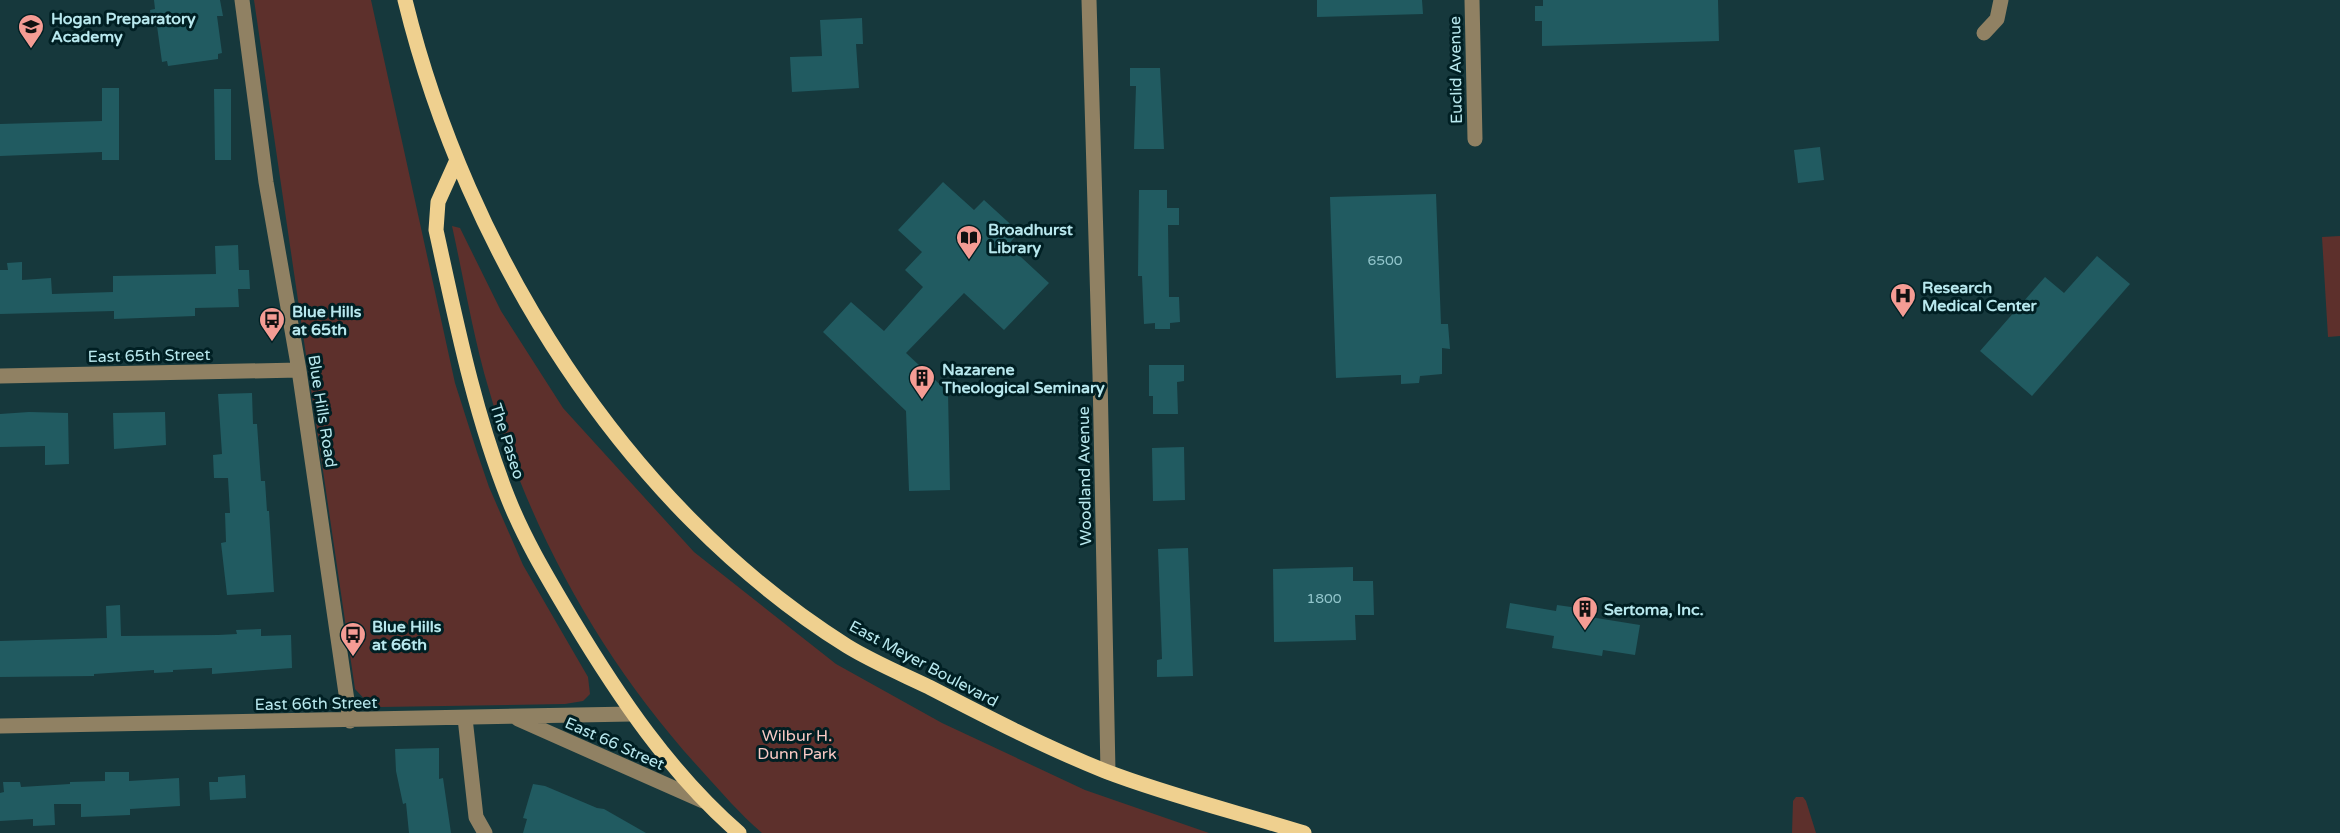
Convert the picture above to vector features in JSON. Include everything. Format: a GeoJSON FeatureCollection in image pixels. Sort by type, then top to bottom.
{"type":"FeatureCollection","features":[{"type":"Feature","properties":{"kind":"main road"},"geometry":{"type":"LineString","coordinates":[[405,0],[417,46],[456,162]]}},
{"type":"Feature","properties":{"kind":"main road","name":"The Paseo"},"geometry":{"type":"LineString","coordinates":[[456,162],[438,202],[436,231],[483,425],[508,500],[539,564],[632,714],[703,801],[740,833]]}},
{"type":"Feature","properties":{"kind":"main road","name":"East Meyer Boulevard"},"geometry":{"type":"LineString","coordinates":[[456,162],[524,301],[605,420],[665,491],[746,573],[848,646],[1020,734],[1108,772],[1304,833]]}},
{"type":"Feature","properties":{"kind":"street","name":"Blue Hills Road"},"geometry":{"type":"LineString","coordinates":[[242,0],[266,182],[299,370],[350,721]]}},
{"type":"Feature","properties":{"kind":"street","name":"Woodland Avenue"},"geometry":{"type":"LineString","coordinates":[[1089,0],[1108,772]]}},
{"type":"Feature","properties":{"kind":"street","name":"Euclid Avenue"},"geometry":{"type":"LineString","coordinates":[[1472,0],[1475,139]]}},
{"type":"Feature","properties":{"kind":"street"},"geometry":{"type":"LineString","coordinates":[[1984,33],[1997,19],[2001,0]]}},
{"type":"Feature","properties":{"kind":"street","name":"East 65th Street"},"geometry":{"type":"LineString","coordinates":[[0,376],[299,370]]}},
{"type":"Feature","properties":{"kind":"street","name":"East 66th Street"},"geometry":{"type":"LineString","coordinates":[[0,726],[632,714]]}},
{"type":"Feature","properties":{"kind":"street","name":"East 66 Street"},"geometry":{"type":"LineString","coordinates":[[512,717],[703,801]]}},
{"type":"Feature","properties":{"kind":"street"},"geometry":{"type":"LineString","coordinates":[[465,718],[476,817],[485,833]]}},
{"type":"Feature","properties":{"kind":"green space"},"geometry":{"type":"Polygon","coordinates":[[[254,0],[371,0],[455,383],[489,487],[523,565],[588,677],[590,694],[583,701],[565,704],[381,707],[369,704],[355,689],[254,0]]]}},
{"type":"Feature","properties":{"kind":"green space","name":"Wilbur H. Dunn Park"},"geometry":{"type":"Polygon","coordinates":[[[452,226],[460,228],[501,311],[563,408],[694,552],[836,664],[942,723],[1085,790],[1209,833],[762,833],[702,771],[666,729],[633,686],[573,593],[525,494],[506,442],[483,370],[452,226]]]}},
{"type":"Feature","properties":{"kind":"green space"},"geometry":{"type":"Polygon","coordinates":[[[2340,236],[2340,336],[2328,337],[2322,237],[2340,236]]]}},
{"type":"Feature","properties":{"kind":"green space"},"geometry":{"type":"Polygon","coordinates":[[[1796,797],[1803,797],[1806,801],[1816,833],[1792,833],[1793,801],[1796,797]]]}},
{"type":"Feature","properties":{"kind":"building"},"geometry":{"type":"Polygon","coordinates":[[[154,0],[220,0],[223,16],[217,16],[222,53],[218,54],[218,59],[168,66],[167,61],[162,62],[157,26],[152,27],[150,10],[155,9],[154,0]]]}},
{"type":"Feature","properties":{"kind":"building"},"geometry":{"type":"Polygon","coordinates":[[[1317,0],[1422,0],[1423,14],[1317,17],[1317,0]]]}},
{"type":"Feature","properties":{"kind":"building"},"geometry":{"type":"Polygon","coordinates":[[[1543,0],[1718,0],[1719,41],[1542,46],[1542,21],[1535,21],[1535,6],[1543,6],[1543,0]]]}},
{"type":"Feature","properties":{"kind":"building"},"geometry":{"type":"Polygon","coordinates":[[[862,18],[863,44],[856,44],[859,88],[792,92],[790,57],[822,56],[820,20],[862,18]]]}},
{"type":"Feature","properties":{"kind":"building"},"geometry":{"type":"Polygon","coordinates":[[[1130,68],[1160,68],[1164,149],[1134,149],[1136,86],[1130,86],[1130,68]]]}},
{"type":"Feature","properties":{"kind":"building"},"geometry":{"type":"Polygon","coordinates":[[[102,88],[119,88],[119,160],[102,160],[102,152],[0,156],[0,124],[102,121],[102,88]]]}},
{"type":"Feature","properties":{"kind":"building"},"geometry":{"type":"Polygon","coordinates":[[[214,89],[231,89],[231,160],[215,160],[214,89]]]}},
{"type":"Feature","properties":{"kind":"building"},"geometry":{"type":"Polygon","coordinates":[[[1820,147],[1824,180],[1798,183],[1794,150],[1820,147]]]}},
{"type":"Feature","properties":{"kind":"building"},"geometry":{"type":"Polygon","coordinates":[[[943,182],[974,210],[984,200],[1019,232],[1008,245],[1049,283],[1004,330],[964,293],[906,353],[948,392],[950,490],[909,491],[906,411],[823,332],[851,302],[884,331],[923,287],[905,270],[922,252],[898,230],[943,182]]]}},
{"type":"Feature","properties":{"kind":"building"},"geometry":{"type":"Polygon","coordinates":[[[1139,190],[1167,190],[1167,208],[1179,208],[1179,225],[1168,225],[1169,297],[1179,297],[1180,322],[1170,323],[1170,329],[1155,329],[1155,323],[1144,324],[1142,276],[1138,276],[1139,190]]]}},
{"type":"Feature","properties":{"kind":"building"},"geometry":{"type":"Polygon","coordinates":[[[1436,194],[1441,324],[1448,324],[1450,349],[1442,348],[1442,374],[1420,376],[1419,383],[1401,384],[1401,375],[1336,378],[1330,197],[1436,194]]]}},
{"type":"Feature","properties":{"kind":"building"},"geometry":{"type":"Polygon","coordinates":[[[238,245],[239,270],[249,270],[250,289],[238,289],[239,307],[195,308],[195,316],[114,319],[114,311],[0,314],[0,270],[8,270],[7,263],[22,262],[22,280],[51,278],[52,294],[113,292],[113,276],[216,274],[215,246],[238,245]]]}},
{"type":"Feature","properties":{"kind":"building"},"geometry":{"type":"Polygon","coordinates":[[[2097,256],[2130,284],[2032,396],[1980,351],[2045,277],[2064,293],[2097,256]]]}},
{"type":"Feature","properties":{"kind":"building"},"geometry":{"type":"Polygon","coordinates":[[[1149,365],[1184,365],[1184,381],[1177,382],[1178,414],[1153,414],[1153,396],[1149,396],[1149,365]]]}},
{"type":"Feature","properties":{"kind":"building"},"geometry":{"type":"Polygon","coordinates":[[[252,393],[253,424],[257,424],[261,481],[265,481],[267,511],[269,511],[274,592],[227,595],[221,543],[226,542],[225,513],[230,513],[228,478],[214,478],[213,455],[222,454],[218,394],[252,393]]]}},
{"type":"Feature","properties":{"kind":"building"},"geometry":{"type":"Polygon","coordinates":[[[165,412],[166,445],[114,449],[113,413],[165,412]]]}},
{"type":"Feature","properties":{"kind":"building"},"geometry":{"type":"Polygon","coordinates":[[[68,413],[69,464],[45,465],[45,446],[0,447],[0,414],[68,413]]]}},
{"type":"Feature","properties":{"kind":"building"},"geometry":{"type":"Polygon","coordinates":[[[1184,447],[1185,500],[1153,501],[1152,448],[1184,447]]]}},
{"type":"Feature","properties":{"kind":"building"},"geometry":{"type":"Polygon","coordinates":[[[1188,548],[1193,676],[1157,677],[1157,660],[1162,659],[1158,549],[1188,548]]]}},
{"type":"Feature","properties":{"kind":"building"},"geometry":{"type":"Polygon","coordinates":[[[1353,567],[1353,581],[1373,581],[1374,615],[1355,615],[1356,640],[1274,642],[1273,569],[1353,567]]]}},
{"type":"Feature","properties":{"kind":"building","name":"Sertoma, Inc."},"geometry":{"type":"Polygon","coordinates":[[[1510,603],[1556,611],[1557,605],[1585,609],[1584,616],[1640,625],[1635,655],[1603,650],[1602,656],[1552,648],[1554,636],[1506,628],[1510,603]]]}},
{"type":"Feature","properties":{"kind":"building"},"geometry":{"type":"Polygon","coordinates":[[[120,605],[121,636],[218,635],[237,634],[236,630],[261,629],[261,636],[291,635],[292,668],[212,674],[212,668],[154,673],[154,670],[94,674],[94,676],[0,677],[0,641],[107,638],[106,606],[120,605]]]}},
{"type":"Feature","properties":{"kind":"building"},"geometry":{"type":"Polygon","coordinates":[[[439,748],[439,779],[443,778],[451,833],[409,833],[406,803],[403,804],[396,771],[395,749],[439,748]]]}},
{"type":"Feature","properties":{"kind":"building"},"geometry":{"type":"Polygon","coordinates":[[[105,772],[129,772],[129,781],[179,778],[180,806],[130,809],[130,815],[81,817],[81,804],[54,804],[55,825],[33,826],[33,819],[0,821],[0,793],[4,792],[3,782],[20,782],[21,787],[105,781],[105,772]]]}},
{"type":"Feature","properties":{"kind":"building"},"geometry":{"type":"Polygon","coordinates":[[[245,775],[246,798],[210,800],[209,782],[218,782],[218,777],[245,775]]]}},
{"type":"Feature","properties":{"kind":"building"},"geometry":{"type":"Polygon","coordinates":[[[533,784],[545,786],[604,809],[646,833],[523,833],[527,819],[523,818],[533,784]]]}},
{"type":"Feature","properties":{"kind":"place","name":"Hogan Preparatory Academy"},"geometry":{"type":"Point","coordinates":[31,50]}},
{"type":"Feature","properties":{"kind":"place","name":"Broadhurst Library"},"geometry":{"type":"Point","coordinates":[969,261]}},
{"type":"Feature","properties":{"kind":"place","name":"Research Medical Center"},"geometry":{"type":"Point","coordinates":[1903,319]}},
{"type":"Feature","properties":{"kind":"place","name":"Blue Hills at 65th"},"geometry":{"type":"Point","coordinates":[272,343]}},
{"type":"Feature","properties":{"kind":"place","name":"Nazarene Theological Seminary"},"geometry":{"type":"Point","coordinates":[922,401]}},
{"type":"Feature","properties":{"kind":"place","name":"Sertoma, Inc."},"geometry":{"type":"Point","coordinates":[1585,632]}},
{"type":"Feature","properties":{"kind":"place","name":"Blue Hills at 66th"},"geometry":{"type":"Point","coordinates":[353,658]}}]}
